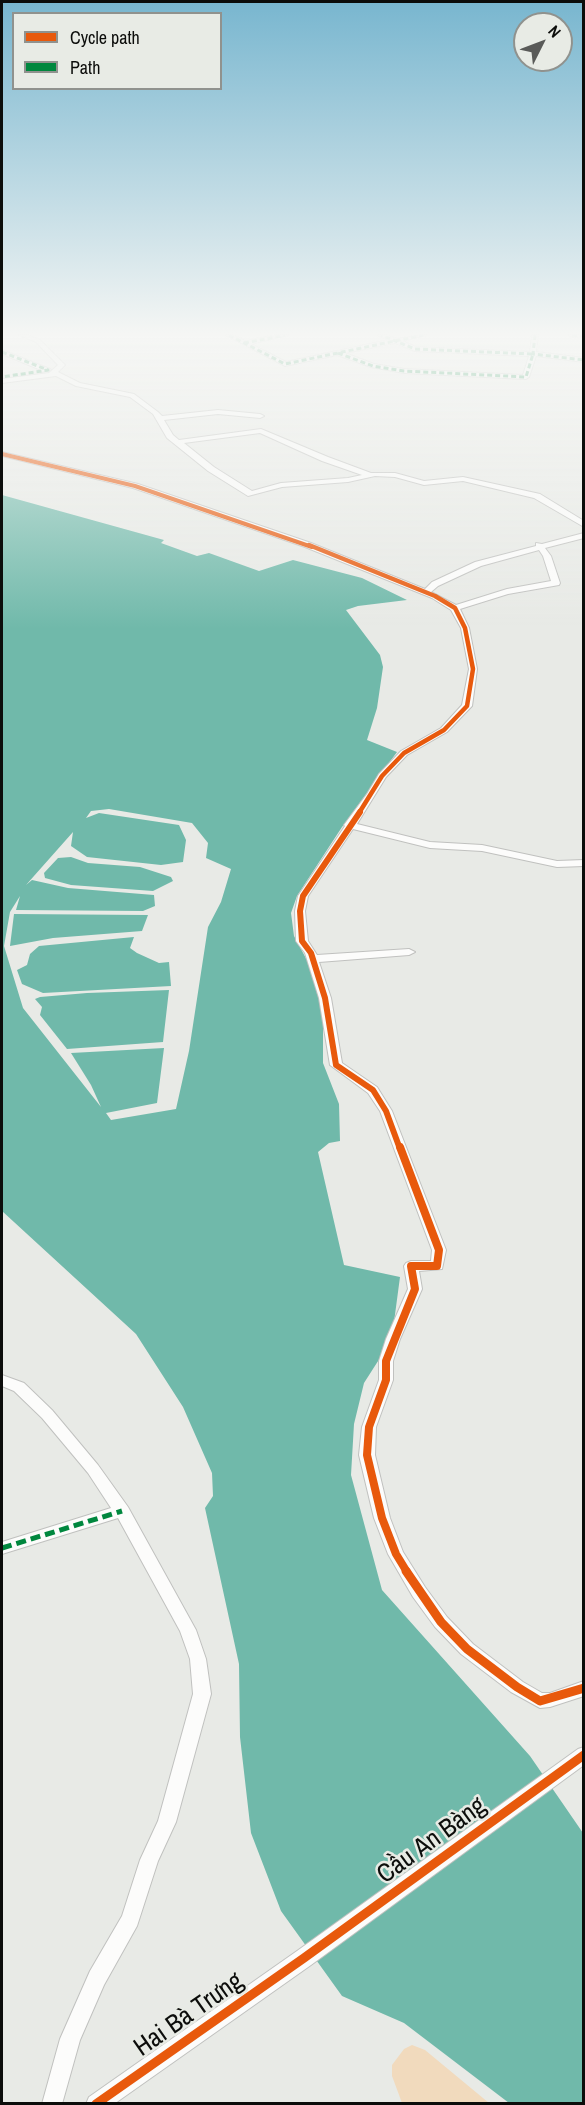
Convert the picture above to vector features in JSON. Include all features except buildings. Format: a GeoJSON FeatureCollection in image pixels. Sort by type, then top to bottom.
{"type":"FeatureCollection","features":[{"type":"Feature","properties":{"kind":"street"},"geometry":{"type":"LineString","coordinates":[[168,433],[211,469],[251,494],[281,485],[348,480],[371,475],[395,475],[424,483],[453,478],[489,483],[541,498],[548,505],[584,525]]}},
{"type":"Feature","properties":{"kind":"street"},"geometry":{"type":"LineString","coordinates":[[178,442],[244,433]]}},
{"type":"Feature","properties":{"kind":"street"},"geometry":{"type":"LineString","coordinates":[[266,433],[325,459],[371,475]]}},
{"type":"Feature","properties":{"kind":"street"},"geometry":{"type":"LineString","coordinates":[[2,454],[135,486],[287,537],[426,592],[455,608],[469,638],[472,657],[473,669],[467,706],[444,730],[404,753],[391,765],[303,896],[300,911],[302,941],[313,959],[325,998],[336,1065],[373,1090],[386,1111],[439,1250],[437,1266],[411,1266],[415,1289],[393,1339],[386,1361],[386,1380],[369,1427],[367,1455],[382,1518],[396,1554],[419,1592],[441,1622],[467,1649],[517,1687],[540,1701],[550,1700],[584,1688]]}},
{"type":"Feature","properties":{"kind":"street"},"geometry":{"type":"LineString","coordinates":[[426,592],[435,584],[466,569],[538,545],[584,535]]}},
{"type":"Feature","properties":{"kind":"street"},"geometry":{"type":"LineString","coordinates":[[455,608],[507,592],[556,583],[547,556],[538,545]]}},
{"type":"Feature","properties":{"kind":"street"},"geometry":{"type":"LineString","coordinates":[[349,825],[430,845],[482,848],[557,864],[584,862]]}},
{"type":"Feature","properties":{"kind":"street"},"geometry":{"type":"LineString","coordinates":[[313,959],[409,952]]}},
{"type":"Feature","properties":{"kind":"street"},"geometry":{"type":"LineString","coordinates":[[2,1380],[19,1387],[47,1414],[93,1469],[122,1511],[188,1630],[198,1659],[202,1694],[167,1822],[149,1860],[130,1920],[97,1978],[70,2039],[52,2103]]}},
{"type":"Feature","properties":{"kind":"street"},"geometry":{"type":"LineString","coordinates":[[2,1548],[122,1511]]}},
{"type":"Feature","properties":{"kind":"street","name":"Cầu An Bàng"},"geometry":{"type":"LineString","coordinates":[[304,1958],[584,1755]]}},
{"type":"Feature","properties":{"kind":"street","name":"Hai Bà Trưng"},"geometry":{"type":"LineString","coordinates":[[96,2103],[304,1958]]}},
{"type":"Feature","properties":{"kind":"shaded area"},"geometry":{"type":"Polygon","coordinates":[[[2,495],[164,540],[161,543],[197,556],[209,553],[259,571],[293,560],[362,578],[407,600],[358,606],[346,610],[380,655],[383,667],[377,708],[367,740],[397,752],[342,827],[297,896],[291,913],[294,936],[317,979],[323,1017],[323,1063],[339,1104],[340,1141],[329,1143],[318,1152],[344,1265],[400,1277],[394,1322],[387,1347],[364,1383],[354,1424],[351,1475],[382,1590],[530,1756],[583,1833],[583,2103],[509,2103],[404,2023],[342,1996],[281,1911],[251,1833],[240,1737],[239,1664],[205,1508],[213,1496],[212,1473],[183,1407],[136,1334],[2,1211],[2,495]],[[109,809],[91,811],[86,818],[99,813],[179,825],[186,840],[183,862],[161,865],[87,857],[71,846],[73,832],[26,885],[32,880],[68,888],[154,895],[155,906],[143,911],[16,910],[20,896],[10,912],[4,946],[23,1008],[101,1107],[91,1085],[71,1053],[164,1048],[157,1103],[106,1113],[111,1120],[176,1109],[189,1051],[208,927],[221,902],[231,869],[206,858],[208,843],[192,823],[109,809]]]}},
{"type":"Feature","properties":{"kind":"shaded area"},"geometry":{"type":"Polygon","coordinates":[[[71,857],[88,863],[140,867],[171,877],[173,881],[153,891],[71,885],[45,878],[44,873],[58,858],[71,857]]]}},
{"type":"Feature","properties":{"kind":"shaded area"},"geometry":{"type":"Polygon","coordinates":[[[14,914],[148,915],[142,931],[53,938],[10,946],[14,914]]]}},
{"type":"Feature","properties":{"kind":"shaded area"},"geometry":{"type":"Polygon","coordinates":[[[134,937],[130,948],[137,953],[159,963],[169,962],[171,986],[43,993],[22,984],[17,970],[27,965],[30,954],[39,946],[134,937]]]}},
{"type":"Feature","properties":{"kind":"shaded area"},"geometry":{"type":"Polygon","coordinates":[[[169,990],[163,1042],[67,1049],[40,1015],[42,1007],[35,999],[87,993],[169,990]]]}},
{"type":"Feature","properties":{"kind":"shaded area"},"geometry":{"type":"Polygon","coordinates":[[[412,2045],[425,2050],[489,2103],[402,2103],[392,2076],[392,2065],[404,2049],[412,2045]]]}},
{"type":"Feature","properties":{"kind":"marked path"},"geometry":{"type":"LineString","coordinates":[[2,1548],[122,1511]]}},
{"type":"Feature","properties":{"kind":"cycle path"},"geometry":{"type":"LineString","coordinates":[[2,454],[135,486],[308,545],[435,596],[455,608],[465,628],[473,669],[467,706],[444,730],[404,753],[382,776],[303,896],[300,911],[302,941],[311,953],[325,998],[336,1065],[373,1090],[386,1111],[439,1250],[437,1266],[411,1266],[415,1289],[393,1339],[386,1361],[386,1380],[369,1427],[367,1455],[382,1518],[396,1554],[419,1592],[441,1622],[467,1649],[517,1687],[540,1701],[550,1700],[584,1688]]}},
{"type":"Feature","properties":{"kind":"cycle path"},"geometry":{"type":"LineString","coordinates":[[96,2104],[304,1958],[584,1755]]}}]}
